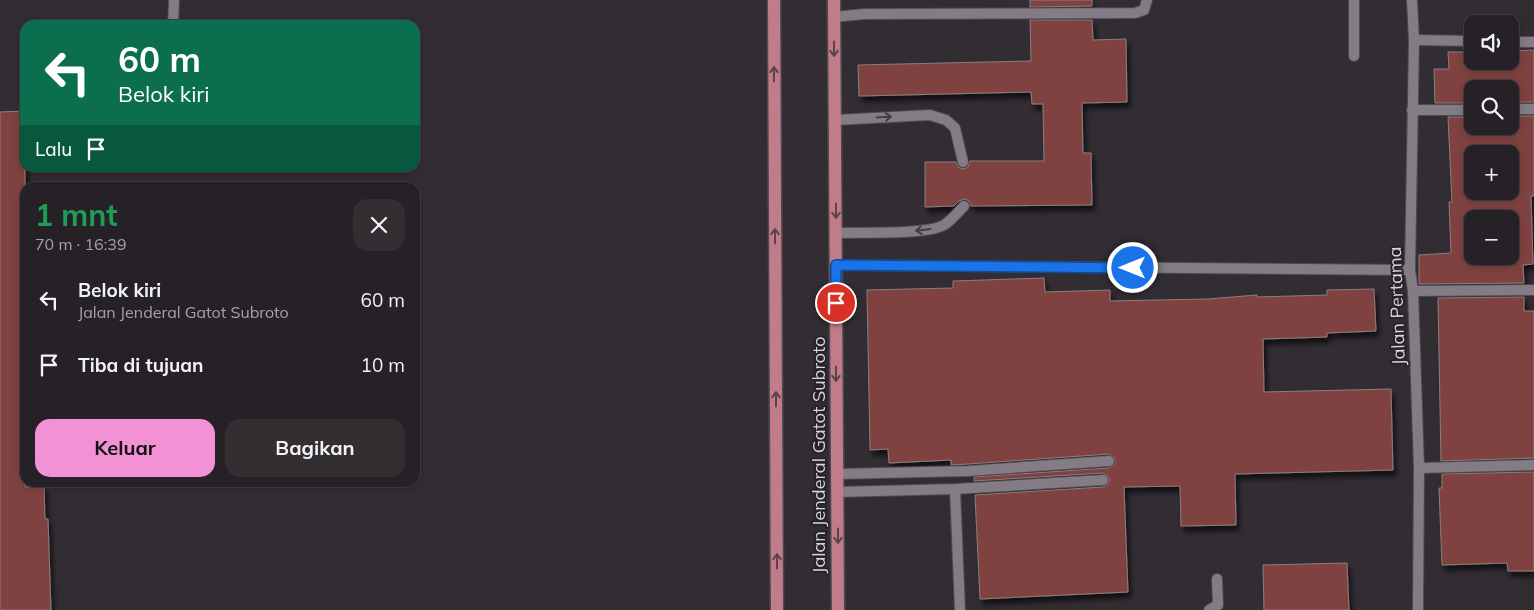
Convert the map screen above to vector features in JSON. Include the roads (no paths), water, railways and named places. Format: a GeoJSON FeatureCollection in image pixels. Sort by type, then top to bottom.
{"type":"FeatureCollection","features":[{"type":"Feature","properties":{"kind":"main road"},"geometry":{"type":"LineString","coordinates":[[774,0],[777,610]]}},
{"type":"Feature","properties":{"kind":"main road","name":"Jalan Jenderal Gatot Subroto"},"geometry":{"type":"LineString","coordinates":[[834,0],[838,610]]}},
{"type":"Feature","properties":{"kind":"street"},"geometry":{"type":"LineString","coordinates":[[173,20],[174,0]]}},
{"type":"Feature","properties":{"kind":"street"},"geometry":{"type":"LineString","coordinates":[[834,17],[864,14],[1135,13],[1144,10],[1147,0]]}},
{"type":"Feature","properties":{"kind":"street"},"geometry":{"type":"LineString","coordinates":[[1354,0],[1354,56]]}},
{"type":"Feature","properties":{"kind":"street","name":"Jalan Pertama"},"geometry":{"type":"LineString","coordinates":[[1412,0],[1414,40],[1410,270],[1413,291],[1419,468],[1418,610]]}},
{"type":"Feature","properties":{"kind":"street"},"geometry":{"type":"LineString","coordinates":[[1414,40],[1464,41]]}},
{"type":"Feature","properties":{"kind":"street"},"geometry":{"type":"LineString","coordinates":[[1519,42],[1534,42]]}},
{"type":"Feature","properties":{"kind":"street"},"geometry":{"type":"LineString","coordinates":[[1519,109],[1534,109]]}},
{"type":"Feature","properties":{"kind":"street"},"geometry":{"type":"LineString","coordinates":[[1412,110],[1464,110]]}},
{"type":"Feature","properties":{"kind":"street"},"geometry":{"type":"LineString","coordinates":[[835,120],[930,115],[946,120],[955,128],[963,162]]}},
{"type":"Feature","properties":{"kind":"street"},"geometry":{"type":"LineString","coordinates":[[836,233],[919,231],[937,228],[945,225],[964,206]]}},
{"type":"Feature","properties":{"kind":"street"},"geometry":{"type":"LineString","coordinates":[[836,265],[1410,270]]}},
{"type":"Feature","properties":{"kind":"street"},"geometry":{"type":"LineString","coordinates":[[1413,291],[1534,290]]}},
{"type":"Feature","properties":{"kind":"street"},"geometry":{"type":"LineString","coordinates":[[837,474],[968,471],[1109,461]]}},
{"type":"Feature","properties":{"kind":"street"},"geometry":{"type":"LineString","coordinates":[[1419,468],[1534,464]]}},
{"type":"Feature","properties":{"kind":"street"},"geometry":{"type":"LineString","coordinates":[[837,492],[955,489],[1103,480]]}},
{"type":"Feature","properties":{"kind":"street"},"geometry":{"type":"LineString","coordinates":[[955,489],[960,610]]}},
{"type":"Feature","properties":{"kind":"street"},"geometry":{"type":"LineString","coordinates":[[1209,610],[1218,605],[1217,579]]}}]}
